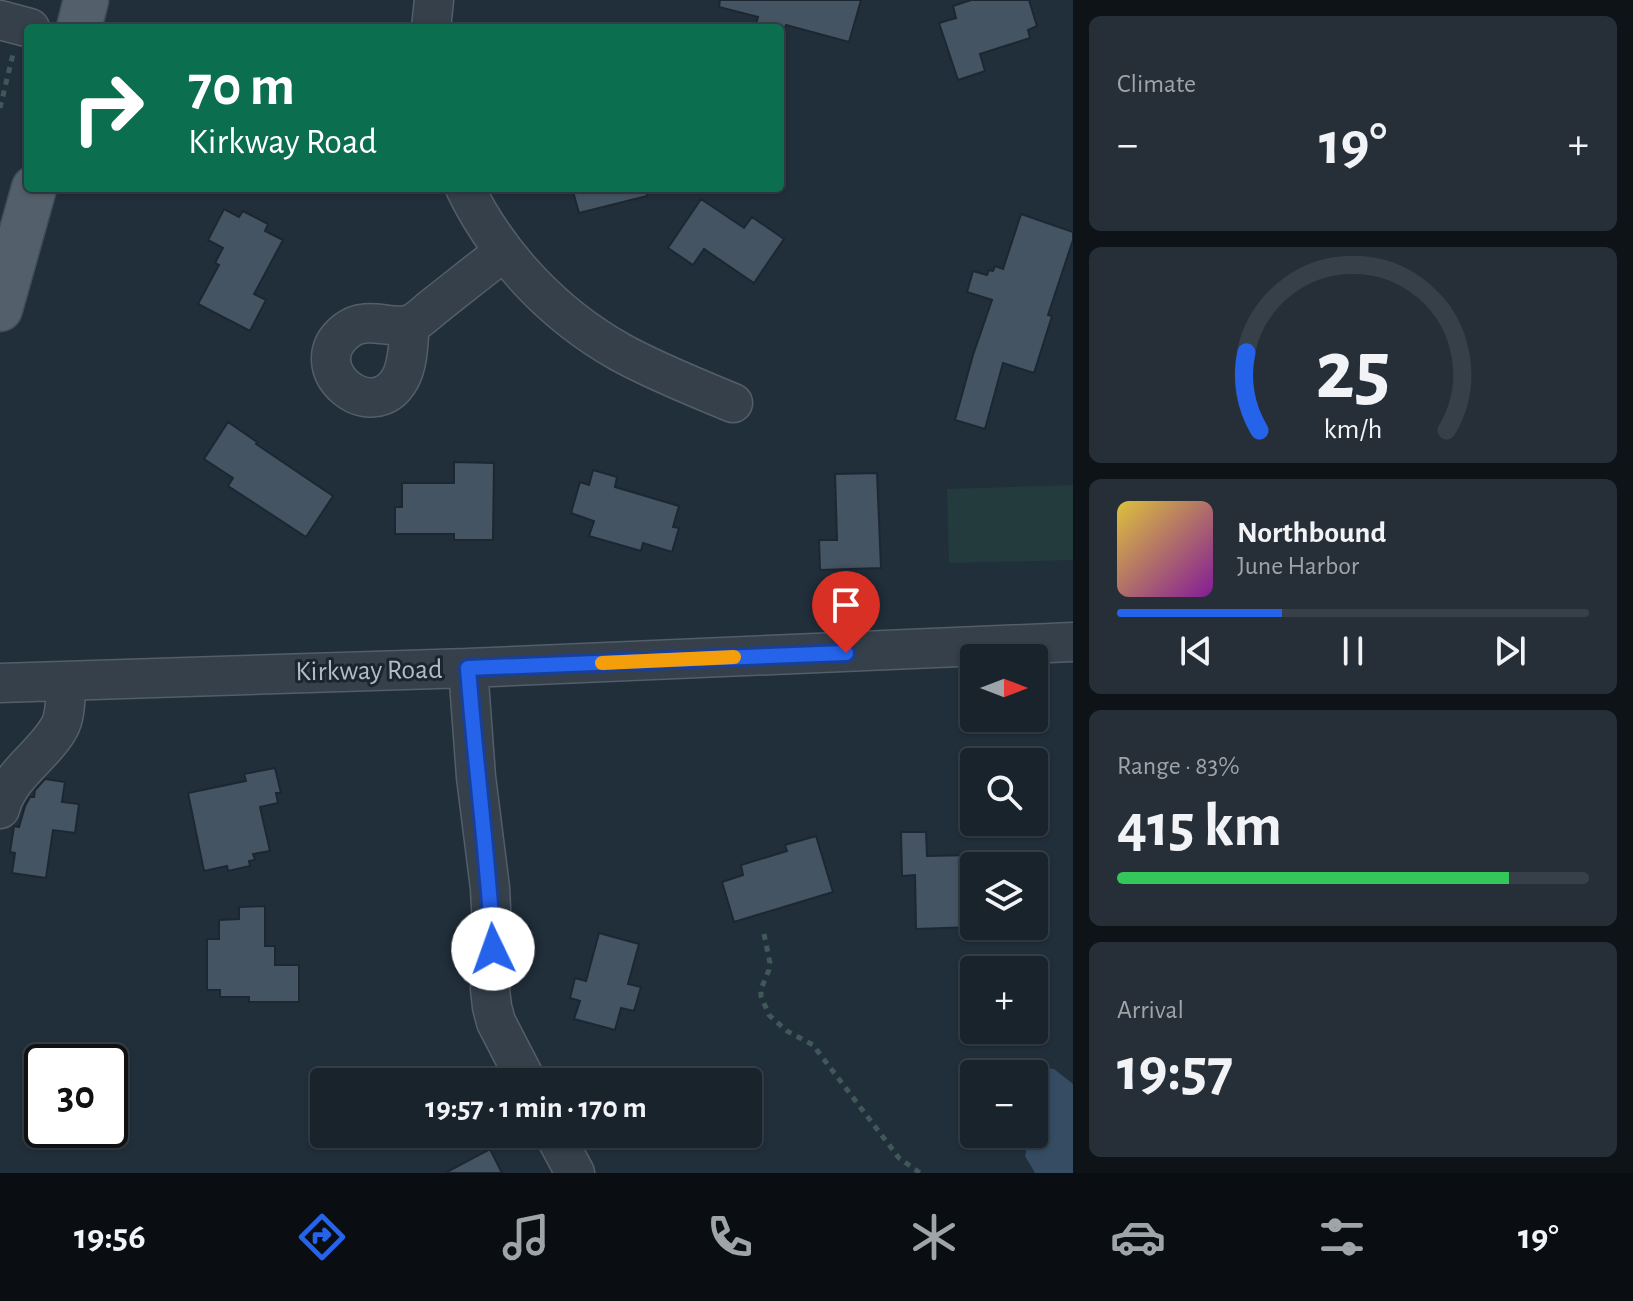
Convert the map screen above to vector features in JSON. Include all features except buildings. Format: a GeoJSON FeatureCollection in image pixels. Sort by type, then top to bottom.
{"type":"FeatureCollection","features":[{"type":"Feature","properties":{"kind":"main road"},"geometry":{"type":"LineString","coordinates":[[80,24],[86,0]]}},
{"type":"Feature","properties":{"kind":"main road"},"geometry":{"type":"LineString","coordinates":[[0,309],[33,192]]}},
{"type":"Feature","properties":{"kind":"street"},"geometry":{"type":"LineString","coordinates":[[431,24],[434,0]]}},
{"type":"Feature","properties":{"kind":"street"},"geometry":{"type":"LineString","coordinates":[[467,192],[504,252],[542,294],[581,328],[621,352],[733,403]]}},
{"type":"Feature","properties":{"kind":"street"},"geometry":{"type":"LineString","coordinates":[[410,324],[504,252]]}},
{"type":"Feature","properties":{"kind":"street","name":"Kirkway Road"},"geometry":{"type":"LineString","coordinates":[[0,683],[468,668],[1073,642]]}},
{"type":"Feature","properties":{"kind":"street"},"geometry":{"type":"LineString","coordinates":[[468,668],[476,777],[490,888],[492,1007],[496,1022],[520,1068]]}},
{"type":"Feature","properties":{"kind":"street"},"geometry":{"type":"LineString","coordinates":[[0,809],[25,766],[47,745],[61,724],[67,682]]}},
{"type":"Feature","properties":{"kind":"street"},"geometry":{"type":"LineString","coordinates":[[562,1148],[575,1173]]}},
{"type":"Feature","properties":{"kind":"path"},"geometry":{"type":"LineString","coordinates":[[0,108],[15,32]]}},
{"type":"Feature","properties":{"kind":"path"},"geometry":{"type":"LineString","coordinates":[[764,934],[770,963],[761,996],[769,1015],[787,1031],[813,1045],[899,1158],[920,1173]]}},
{"type":"Feature","properties":{"kind":"green space"},"geometry":{"type":"Polygon","coordinates":[[[1073,485],[1073,560],[949,563],[947,489],[1073,485]]]}},
{"type":"Feature","properties":{"kind":"water"},"geometry":{"type":"Polygon","coordinates":[[[1048,1068],[1054,1069],[1073,1084],[1073,1173],[1035,1173],[1025,1156],[1027,1148],[1048,1148],[1048,1068]]]}},
{"type":"Feature","properties":{"kind":"slow traffic"},"geometry":{"type":"LineString","coordinates":[[602,663],[734,657]]}},
{"type":"Feature","properties":{"kind":"route"},"geometry":{"type":"LineString","coordinates":[[493,949],[490,888],[476,777],[468,668],[846,653]]}}]}
